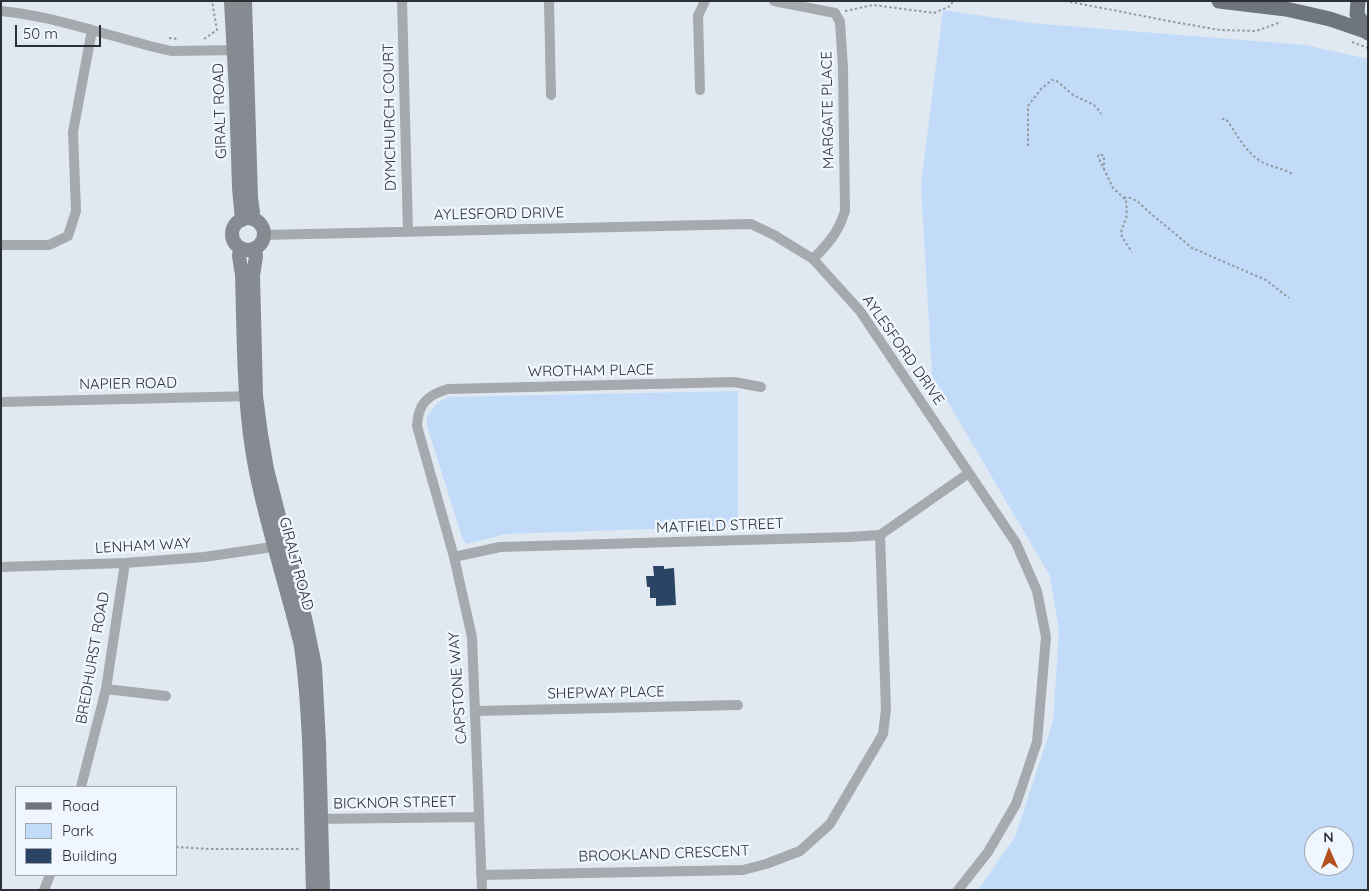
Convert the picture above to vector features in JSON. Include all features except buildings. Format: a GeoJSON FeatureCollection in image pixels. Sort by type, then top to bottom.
{"type":"FeatureCollection","features":[{"type":"Feature","properties":{"kind":"main road"},"geometry":{"type":"LineString","coordinates":[[1219,1],[1286,9],[1367,32]]}},
{"type":"Feature","properties":{"kind":"main road"},"geometry":{"type":"LineString","coordinates":[[1358,1],[1358,14],[1367,32]]}},
{"type":"Feature","properties":{"kind":"street","name":"GIRALT ROAD"},"geometry":{"type":"LineString","coordinates":[[231,1],[240,50]]}},
{"type":"Feature","properties":{"kind":"street","name":"GIRALT ROAD"},"geometry":{"type":"LineString","coordinates":[[245,1],[240,50],[239,188],[247,219]]}},
{"type":"Feature","properties":{"kind":"street","name":"DYMCHURCH COURT"},"geometry":{"type":"LineString","coordinates":[[402,1],[408,231]]}},
{"type":"Feature","properties":{"kind":"street"},"geometry":{"type":"LineString","coordinates":[[549,1],[551,95]]}},
{"type":"Feature","properties":{"kind":"street"},"geometry":{"type":"LineString","coordinates":[[700,90],[698,16],[705,1]]}},
{"type":"Feature","properties":{"kind":"street"},"geometry":{"type":"LineString","coordinates":[[774,1],[835,13]]}},
{"type":"Feature","properties":{"kind":"street"},"geometry":{"type":"LineString","coordinates":[[1,11],[46,18],[171,51],[240,50]]}},
{"type":"Feature","properties":{"kind":"street","name":"MARGATE PLACE"},"geometry":{"type":"LineString","coordinates":[[813,259],[830,242],[841,223],[845,211],[843,68],[840,22],[835,13]]}},
{"type":"Feature","properties":{"kind":"street"},"geometry":{"type":"LineString","coordinates":[[1,245],[49,245],[68,236],[76,211],[73,132],[92,30]]}},
{"type":"Feature","properties":{"kind":"street"},"geometry":{"type":"LineString","coordinates":[[247,219],[260,225],[263,235],[260,244],[249,250],[240,248],[234,242],[232,234],[234,226],[247,219]]}},
{"type":"Feature","properties":{"kind":"street","name":"AYLESFORD DRIVE"},"geometry":{"type":"LineString","coordinates":[[263,235],[751,224],[774,235],[813,259],[860,311],[1016,543],[1037,591],[1046,636],[1037,742],[1016,804],[988,852],[958,890]]}},
{"type":"Feature","properties":{"kind":"street","name":"GIRALT ROAD"},"geometry":{"type":"LineString","coordinates":[[240,248],[239,256],[242,275],[256,473],[280,546],[305,671],[322,890]]}},
{"type":"Feature","properties":{"kind":"street","name":"GIRALT ROAD"},"geometry":{"type":"LineString","coordinates":[[251,396],[255,248]]}},
{"type":"Feature","properties":{"kind":"street","name":"WROTHAM PLACE"},"geometry":{"type":"LineString","coordinates":[[424,402],[434,393],[448,389],[734,382],[761,387]]}},
{"type":"Feature","properties":{"kind":"street","name":"NAPIER ROAD"},"geometry":{"type":"LineString","coordinates":[[1,402],[251,396]]}},
{"type":"Feature","properties":{"kind":"street","name":"CAPSTONE WAY"},"geometry":{"type":"LineString","coordinates":[[424,402],[418,415],[417,426],[454,557],[472,637],[482,890]]}},
{"type":"Feature","properties":{"kind":"street","name":"MATFIELD STREET"},"geometry":{"type":"LineString","coordinates":[[454,557],[500,547],[849,538],[880,535],[969,473]]}},
{"type":"Feature","properties":{"kind":"street","name":"BROOKLAND CRESCENT"},"geometry":{"type":"LineString","coordinates":[[481,874],[743,870],[766,864],[800,851],[830,824],[882,734],[886,709],[880,535]]}},
{"type":"Feature","properties":{"kind":"street","name":"LENHAM WAY"},"geometry":{"type":"LineString","coordinates":[[1,567],[204,557],[280,546]]}},
{"type":"Feature","properties":{"kind":"street","name":"BREDHURST ROAD"},"geometry":{"type":"LineString","coordinates":[[81,786],[106,689],[125,562]]}},
{"type":"Feature","properties":{"kind":"street"},"geometry":{"type":"LineString","coordinates":[[106,689],[166,696]]}},
{"type":"Feature","properties":{"kind":"street","name":"SHEPWAY PLACE"},"geometry":{"type":"LineString","coordinates":[[476,711],[738,705]]}},
{"type":"Feature","properties":{"kind":"street","name":"BICKNOR STREET"},"geometry":{"type":"LineString","coordinates":[[316,819],[479,817]]}},
{"type":"Feature","properties":{"kind":"street","name":"GIRALT ROAD"},"geometry":{"type":"LineString","coordinates":[[313,890],[312,850],[316,819]]}},
{"type":"Feature","properties":{"kind":"street"},"geometry":{"type":"LineString","coordinates":[[44,890],[50,876]]}},
{"type":"Feature","properties":{"kind":"path"},"geometry":{"type":"LineString","coordinates":[[212,1],[217,30]]}},
{"type":"Feature","properties":{"kind":"path"},"geometry":{"type":"LineString","coordinates":[[835,13],[873,6],[934,13],[950,6],[953,1]]}},
{"type":"Feature","properties":{"kind":"path"},"geometry":{"type":"LineString","coordinates":[[1065,1],[1220,30],[1256,31],[1281,22],[1288,22]]}},
{"type":"Feature","properties":{"kind":"path"},"geometry":{"type":"LineString","coordinates":[[1350,41],[1368,48]]}},
{"type":"Feature","properties":{"kind":"path"},"geometry":{"type":"LineString","coordinates":[[1028,146],[1028,106],[1041,89],[1052,80],[1057,81],[1074,95],[1094,105],[1101,114]]}},
{"type":"Feature","properties":{"kind":"path"},"geometry":{"type":"LineString","coordinates":[[1222,119],[1226,120],[1235,134],[1257,159],[1292,174]]}},
{"type":"Feature","properties":{"kind":"path"},"geometry":{"type":"LineString","coordinates":[[1104,170],[1104,156],[1100,154],[1098,156],[1104,170],[1113,188],[1124,198],[1127,207],[1127,215],[1121,232],[1122,237],[1132,252]]}},
{"type":"Feature","properties":{"kind":"path"},"geometry":{"type":"LineString","coordinates":[[1124,198],[1128,197],[1137,201],[1192,248],[1266,280],[1289,298]]}},
{"type":"Feature","properties":{"kind":"path"},"geometry":{"type":"LineString","coordinates":[[178,847],[312,850]]}},
{"type":"Feature","properties":{"kind":"green space"},"geometry":{"type":"Polygon","coordinates":[[[943,10],[1030,23],[1305,45],[1368,59],[1368,890],[978,890],[1015,837],[1053,722],[1059,631],[1050,576],[932,375],[921,185],[943,10]]]}},
{"type":"Feature","properties":{"kind":"green space"},"geometry":{"type":"Polygon","coordinates":[[[738,391],[738,526],[505,534],[467,544],[463,540],[427,426],[427,417],[438,402],[449,397],[738,391]]]}}]}
